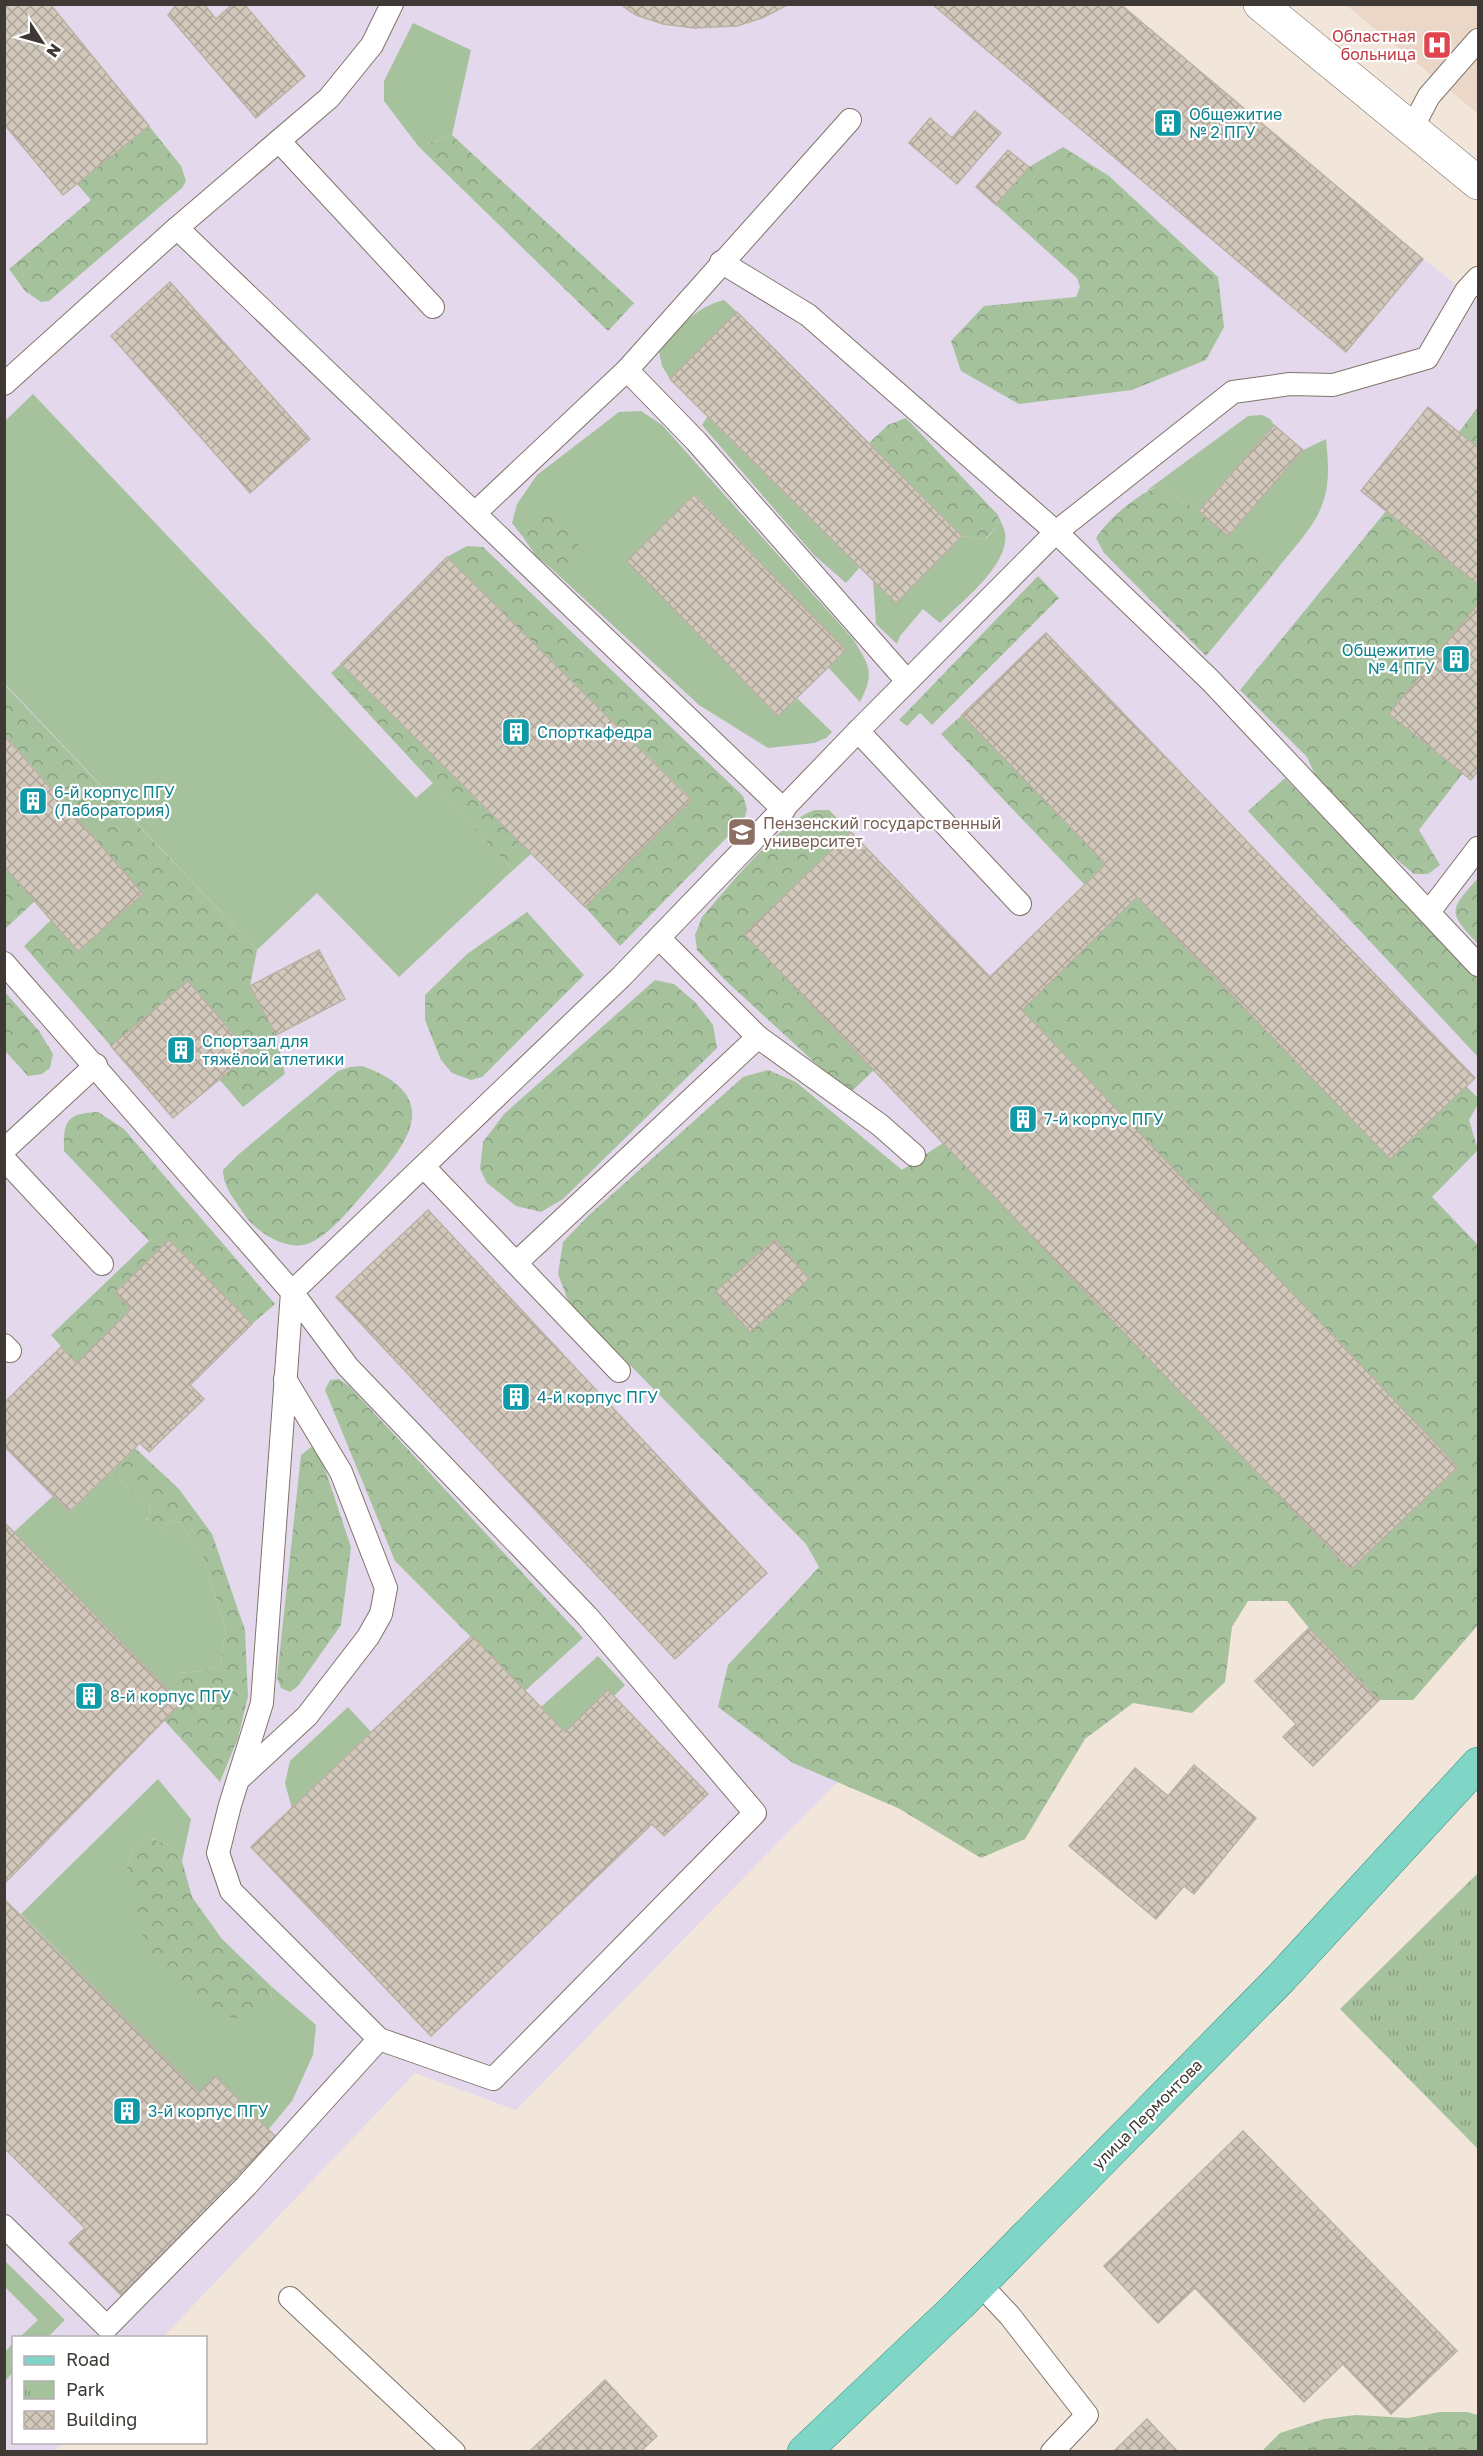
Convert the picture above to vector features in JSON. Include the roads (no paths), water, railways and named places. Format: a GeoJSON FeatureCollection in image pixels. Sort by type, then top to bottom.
{"type":"FeatureCollection","features":[{"type":"Feature","properties":{"kind":"main road","name":"улица Лермонтова"},"geometry":{"type":"LineString","coordinates":[[804,2451],[980,2284],[1281,1978],[1479,1764]]}},
{"type":"Feature","properties":{"kind":"street"},"geometry":{"type":"LineString","coordinates":[[1260,4],[1479,183]]}},
{"type":"Feature","properties":{"kind":"lane"},"geometry":{"type":"LineString","coordinates":[[4,384],[177,228],[329,98],[372,45],[392,4]]}},
{"type":"Feature","properties":{"kind":"lane"},"geometry":{"type":"LineString","coordinates":[[1412,128],[1429,96],[1479,40]]}},
{"type":"Feature","properties":{"kind":"lane"},"geometry":{"type":"LineString","coordinates":[[475,513],[627,370],[849,120]]}},
{"type":"Feature","properties":{"kind":"lane"},"geometry":{"type":"LineString","coordinates":[[279,141],[433,307]]}},
{"type":"Feature","properties":{"kind":"lane"},"geometry":{"type":"LineString","coordinates":[[177,228],[784,810]]}},
{"type":"Feature","properties":{"kind":"lane"},"geometry":{"type":"LineString","coordinates":[[721,262],[808,315],[1056,532],[1212,681],[1479,965]]}},
{"type":"Feature","properties":{"kind":"lane"},"geometry":{"type":"LineString","coordinates":[[4,963],[96,1065],[292,1292],[348,1367],[587,1616],[755,1813],[493,2079],[379,2039],[231,1891],[219,1853],[237,1781],[262,1703],[292,1292],[659,938],[858,731],[1056,532],[1233,392],[1290,384],[1333,385],[1427,358],[1466,291],[1479,278]]}},
{"type":"Feature","properties":{"kind":"lane"},"geometry":{"type":"LineString","coordinates":[[627,370],[696,441],[907,681]]}},
{"type":"Feature","properties":{"kind":"lane"},"geometry":{"type":"LineString","coordinates":[[858,731],[1020,904]]}},
{"type":"Feature","properties":{"kind":"lane"},"geometry":{"type":"LineString","coordinates":[[1429,912],[1479,848]]}},
{"type":"Feature","properties":{"kind":"lane"},"geometry":{"type":"LineString","coordinates":[[659,938],[758,1037],[880,1125],[914,1155]]}},
{"type":"Feature","properties":{"kind":"lane"},"geometry":{"type":"LineString","coordinates":[[516,1263],[758,1037]]}},
{"type":"Feature","properties":{"kind":"lane"},"geometry":{"type":"LineString","coordinates":[[4,1150],[96,1065]]}},
{"type":"Feature","properties":{"kind":"lane"},"geometry":{"type":"LineString","coordinates":[[4,1159],[102,1264]]}},
{"type":"Feature","properties":{"kind":"lane"},"geometry":{"type":"LineString","coordinates":[[424,1167],[619,1371]]}},
{"type":"Feature","properties":{"kind":"lane"},"geometry":{"type":"LineString","coordinates":[[237,1781],[307,1716],[368,1637],[381,1614],[386,1588],[341,1472],[285,1378]]}},
{"type":"Feature","properties":{"kind":"lane"},"geometry":{"type":"LineString","coordinates":[[4,2226],[107,2327],[246,2186],[379,2039]]}},
{"type":"Feature","properties":{"kind":"lane"},"geometry":{"type":"LineString","coordinates":[[980,2284],[1010,2316],[1087,2415],[1052,2451]]}},
{"type":"Feature","properties":{"kind":"lane"},"geometry":{"type":"LineString","coordinates":[[290,2298],[454,2451]]}},
{"type":"Feature","properties":{"kind":"place","name":"Областная больница"},"geometry":{"type":"Point","coordinates":[1437,45]}},
{"type":"Feature","properties":{"kind":"place","name":"Общежитие № 2 ПГУ"},"geometry":{"type":"Point","coordinates":[1168,123]}},
{"type":"Feature","properties":{"kind":"place","name":"Общежитие № 4 ПГУ"},"geometry":{"type":"Point","coordinates":[1456,659]}},
{"type":"Feature","properties":{"kind":"place","name":"Спорткафедра"},"geometry":{"type":"Point","coordinates":[516,732]}},
{"type":"Feature","properties":{"kind":"place","name":"6-й корпус ПГУ (Лаборатория)"},"geometry":{"type":"Point","coordinates":[33,801]}},
{"type":"Feature","properties":{"kind":"place","name":"Пензенский государственный университет"},"geometry":{"type":"Point","coordinates":[742,832]}},
{"type":"Feature","properties":{"kind":"place","name":"Спортзал для тяжёлой атлетики"},"geometry":{"type":"Point","coordinates":[181,1050]}},
{"type":"Feature","properties":{"kind":"place","name":"7-й корпус ПГУ"},"geometry":{"type":"Point","coordinates":[1023,1119]}},
{"type":"Feature","properties":{"kind":"place","name":"4-й корпус ПГУ"},"geometry":{"type":"Point","coordinates":[516,1397]}},
{"type":"Feature","properties":{"kind":"place","name":"8-й корпус ПГУ"},"geometry":{"type":"Point","coordinates":[89,1696]}},
{"type":"Feature","properties":{"kind":"place","name":"3-й корпус ПГУ"},"geometry":{"type":"Point","coordinates":[127,2111]}}]}
